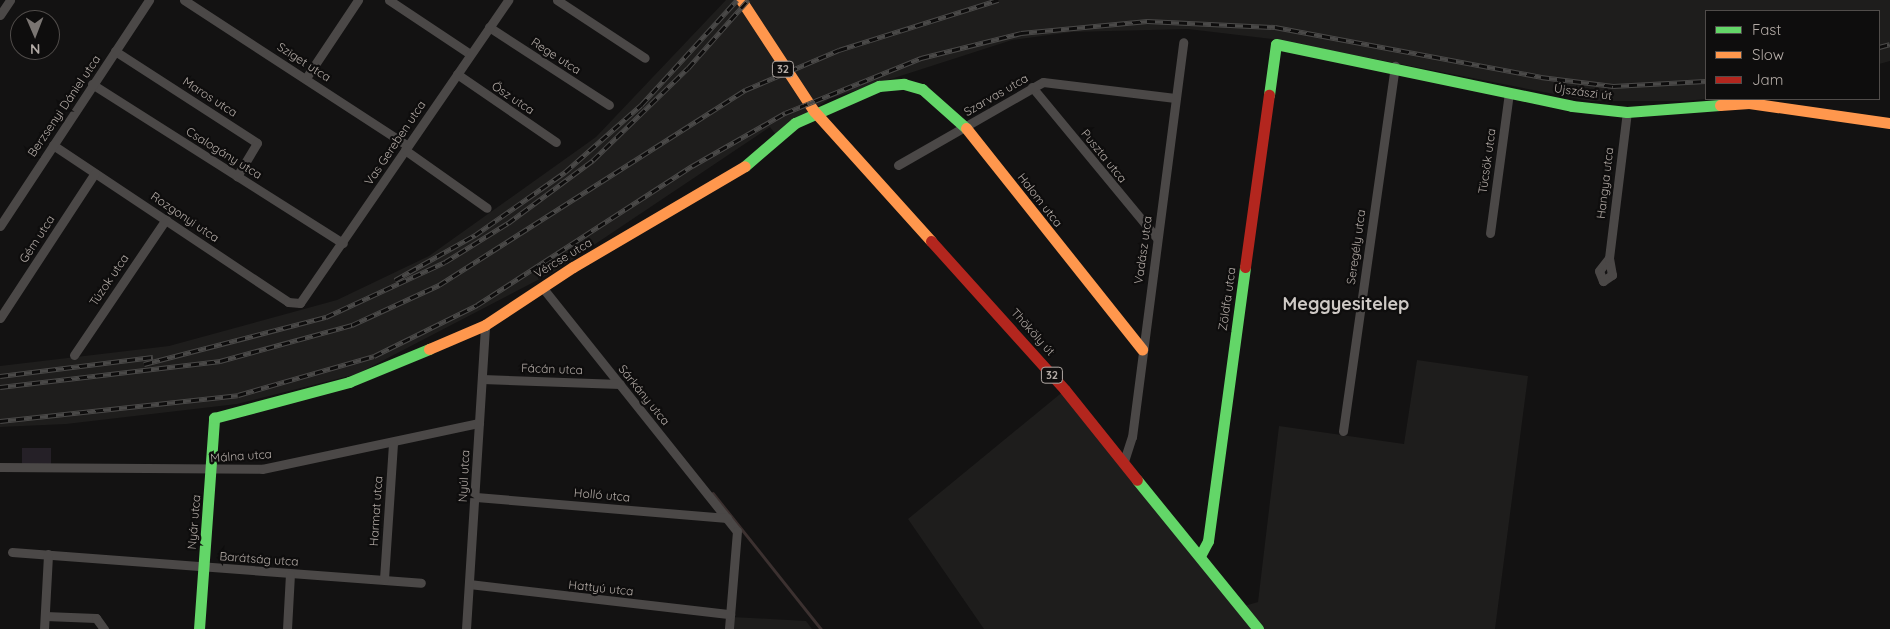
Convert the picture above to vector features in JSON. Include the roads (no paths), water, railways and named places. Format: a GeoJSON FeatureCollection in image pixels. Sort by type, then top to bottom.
{"type":"FeatureCollection","features":[{"type":"Feature","properties":{"kind":"street"},"geometry":{"type":"LineString","coordinates":[[0,15],[10,0]]}},
{"type":"Feature","properties":{"kind":"street","name":"Berzsenyi Dániel utca"},"geometry":{"type":"LineString","coordinates":[[0,226],[149,0]]}},
{"type":"Feature","properties":{"kind":"street","name":"Sziget utca"},"geometry":{"type":"LineString","coordinates":[[184,0],[306,78],[407,148],[487,208]]}},
{"type":"Feature","properties":{"kind":"street"},"geometry":{"type":"LineString","coordinates":[[306,78],[358,0]]}},
{"type":"Feature","properties":{"kind":"street"},"geometry":{"type":"LineString","coordinates":[[389,0],[470,54]]}},
{"type":"Feature","properties":{"kind":"street","name":"Vas Gereben utca"},"geometry":{"type":"LineString","coordinates":[[303,300],[508,0]]}},
{"type":"Feature","properties":{"kind":"street"},"geometry":{"type":"LineString","coordinates":[[557,0],[645,58]]}},
{"type":"Feature","properties":{"kind":"street","name":"Thököly út"},"geometry":{"type":"LineString","coordinates":[[741,0],[788,76],[833,133],[1124,461],[1258,629]]}},
{"type":"Feature","properties":{"kind":"street","name":"Rege utca"},"geometry":{"type":"LineString","coordinates":[[489,27],[609,105]]}},
{"type":"Feature","properties":{"kind":"street","name":"Vadász utca"},"geometry":{"type":"LineString","coordinates":[[1124,461],[1132,437],[1183,42]]}},
{"type":"Feature","properties":{"kind":"street","name":"Újszászi út"},"geometry":{"type":"LineString","coordinates":[[1276,44],[1395,66],[1509,92],[1627,112],[1749,103],[1890,123]]}},
{"type":"Feature","properties":{"kind":"street","name":"Zöldfa utca"},"geometry":{"type":"LineString","coordinates":[[1200,556],[1208,541],[1276,44]]}},
{"type":"Feature","properties":{"kind":"street","name":"Maros utca"},"geometry":{"type":"LineString","coordinates":[[115,51],[257,142],[236,176]]}},
{"type":"Feature","properties":{"kind":"street","name":"Seregély utca"},"geometry":{"type":"LineString","coordinates":[[1343,431],[1395,66]]}},
{"type":"Feature","properties":{"kind":"street","name":"Ősz utca"},"geometry":{"type":"LineString","coordinates":[[457,74],[556,142]]}},
{"type":"Feature","properties":{"kind":"street","name":"Szarvas utca"},"geometry":{"type":"LineString","coordinates":[[898,165],[1043,82],[1175,98]]}},
{"type":"Feature","properties":{"kind":"street","name":"Csalogány utca"},"geometry":{"type":"LineString","coordinates":[[92,84],[343,243]]}},
{"type":"Feature","properties":{"kind":"street","name":"Halom utca"},"geometry":{"type":"LineString","coordinates":[[904,84],[939,98],[965,127],[1142,348]]}},
{"type":"Feature","properties":{"kind":"street","name":"Vércse utca"},"geometry":{"type":"LineString","coordinates":[[214,418],[349,382],[485,325],[542,287],[733,177],[795,123],[879,86],[904,84]]}},
{"type":"Feature","properties":{"kind":"street","name":"Puszta utca"},"geometry":{"type":"LineString","coordinates":[[1032,87],[1157,238]]}},
{"type":"Feature","properties":{"kind":"street","name":"Tücsök utca"},"geometry":{"type":"LineString","coordinates":[[1490,233],[1509,92]]}},
{"type":"Feature","properties":{"kind":"street","name":"Hangya utca"},"geometry":{"type":"LineString","coordinates":[[1609,258],[1627,112]]}},
{"type":"Feature","properties":{"kind":"street","name":"Rozgonyi utca"},"geometry":{"type":"LineString","coordinates":[[53,145],[166,218],[288,302],[303,300]]}},
{"type":"Feature","properties":{"kind":"street","name":"Gém utca"},"geometry":{"type":"LineString","coordinates":[[0,318],[96,173]]}},
{"type":"Feature","properties":{"kind":"street","name":"Túzok utca"},"geometry":{"type":"LineString","coordinates":[[74,355],[166,218]]}},
{"type":"Feature","properties":{"kind":"street","name":"Sárkány utca"},"geometry":{"type":"LineString","coordinates":[[542,287],[738,531],[729,629]]}},
{"type":"Feature","properties":{"kind":"street","name":"Nyúl utca"},"geometry":{"type":"LineString","coordinates":[[466,629],[476,497],[485,325]]}},
{"type":"Feature","properties":{"kind":"street","name":"Fácán utca"},"geometry":{"type":"LineString","coordinates":[[482,378],[620,384]]}},
{"type":"Feature","properties":{"kind":"street","name":"Nyár utca"},"geometry":{"type":"LineString","coordinates":[[199,629],[213,472],[214,418]]}},
{"type":"Feature","properties":{"kind":"street","name":"Málna utca"},"geometry":{"type":"LineString","coordinates":[[0,467],[213,472],[262,469],[394,443],[480,423]]}},
{"type":"Feature","properties":{"kind":"street","name":"Harmat utca"},"geometry":{"type":"LineString","coordinates":[[384,580],[394,443]]}},
{"type":"Feature","properties":{"kind":"street","name":"Holló utca"},"geometry":{"type":"LineString","coordinates":[[476,497],[726,518]]}},
{"type":"Feature","properties":{"kind":"street","name":"Barátság utca"},"geometry":{"type":"LineString","coordinates":[[12,552],[422,583]]}},
{"type":"Feature","properties":{"kind":"street"},"geometry":{"type":"LineString","coordinates":[[44,629],[48,554]]}},
{"type":"Feature","properties":{"kind":"street"},"geometry":{"type":"LineString","coordinates":[[287,629],[290,574]]}},
{"type":"Feature","properties":{"kind":"street","name":"Hattyú utca"},"geometry":{"type":"LineString","coordinates":[[469,584],[730,614]]}},
{"type":"Feature","properties":{"kind":"street"},"geometry":{"type":"LineString","coordinates":[[45,616],[96,618],[104,629]]}},
{"type":"Feature","properties":{"kind":"waterway"},"geometry":{"type":"LineString","coordinates":[[713,493],[821,629]]}},
{"type":"Feature","properties":{"kind":"railway"},"geometry":{"type":"LineString","coordinates":[[395,280],[475,235],[565,172],[641,105],[737,0]]}},
{"type":"Feature","properties":{"kind":"railway"},"geometry":{"type":"LineString","coordinates":[[144,364],[326,317],[445,262],[508,223],[593,160],[688,68],[748,0]]}},
{"type":"Feature","properties":{"kind":"railway"},"geometry":{"type":"LineString","coordinates":[[0,387],[220,361],[352,325],[439,285],[745,90],[839,50],[998,0]]}},
{"type":"Feature","properties":{"kind":"railway"},"geometry":{"type":"LineString","coordinates":[[0,421],[238,395],[374,356],[477,305],[692,166],[785,113],[921,58],[1021,33],[1147,21],[1275,27],[1541,77],[1613,86],[1705,81]]}},
{"type":"Feature","properties":{"kind":"railway"},"geometry":{"type":"LineString","coordinates":[[1880,47],[1890,44]]}},
{"type":"Feature","properties":{"kind":"railway"},"geometry":{"type":"LineString","coordinates":[[0,376],[153,357]]}},
{"type":"Feature","properties":{"kind":"district","name":"Meggyesitelep"},"geometry":{"type":"Point","coordinates":[1346,304]}}]}
